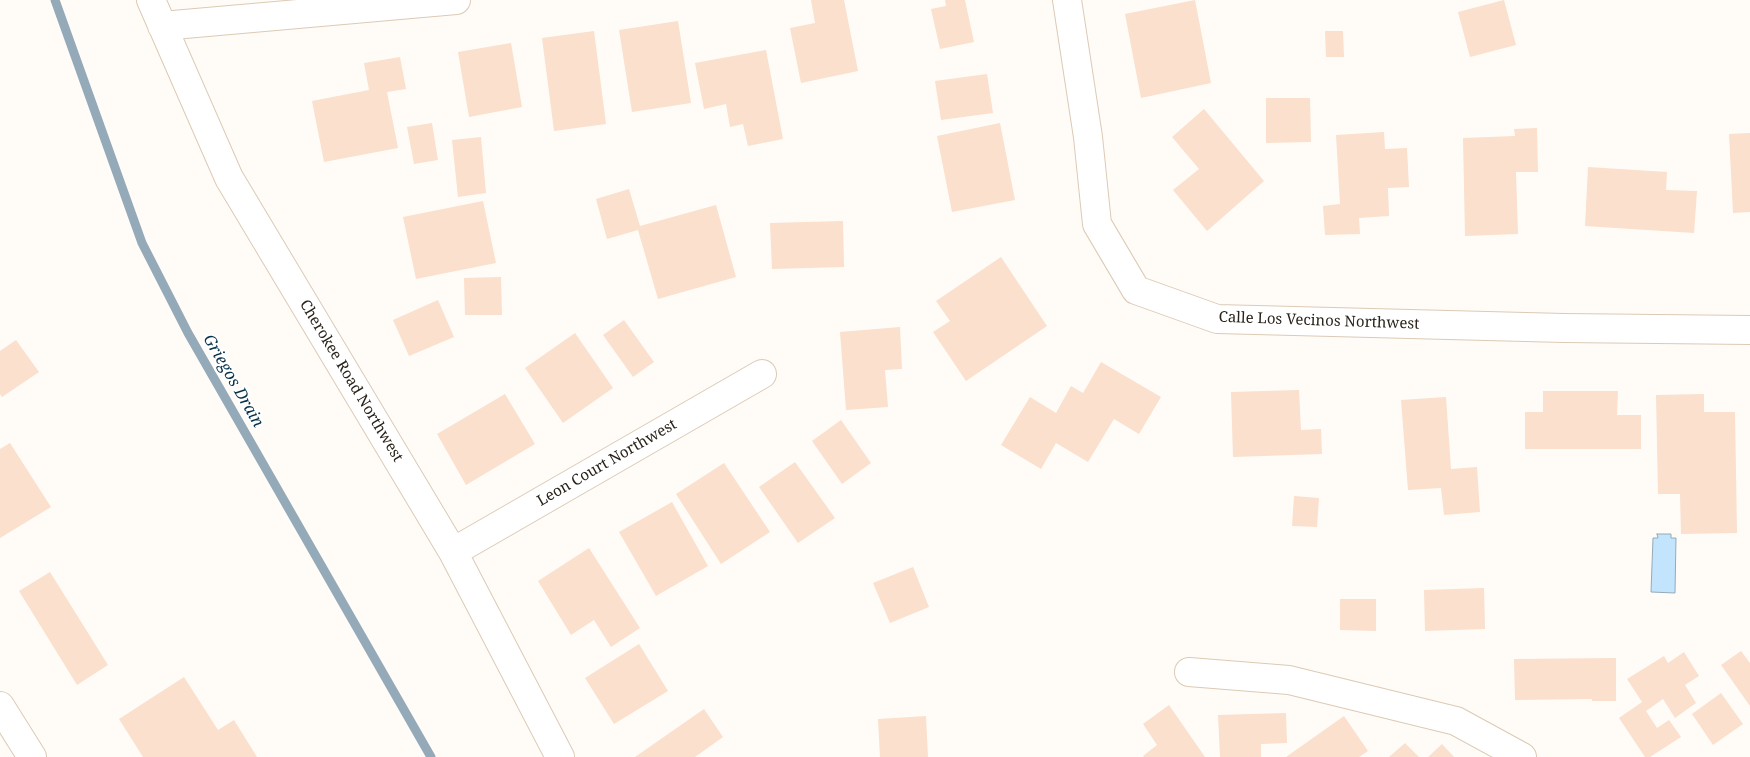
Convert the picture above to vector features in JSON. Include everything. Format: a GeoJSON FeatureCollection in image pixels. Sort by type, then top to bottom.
{"type":"FeatureCollection","features":[{"type":"Feature","properties":{"kind":"street","name":"Cherokee Road Northwest"},"geometry":{"type":"LineString","coordinates":[[151,0],[229,178],[453,552],[560,757]]}},
{"type":"Feature","properties":{"kind":"street"},"geometry":{"type":"LineString","coordinates":[[162,26],[456,0]]}},
{"type":"Feature","properties":{"kind":"street","name":"Calle Los Vecinos Northwest"},"geometry":{"type":"LineString","coordinates":[[1068,0],[1088,137],[1097,224],[1136,290],[1217,320],[1750,330]]}},
{"type":"Feature","properties":{"kind":"street","name":"Leon Court Northwest"},"geometry":{"type":"LineString","coordinates":[[453,552],[762,374]]}},
{"type":"Feature","properties":{"kind":"street"},"geometry":{"type":"LineString","coordinates":[[1189,672],[1289,680],[1456,721],[1522,757]]}},
{"type":"Feature","properties":{"kind":"street"},"geometry":{"type":"LineString","coordinates":[[0,706],[32,757]]}},
{"type":"Feature","properties":{"kind":"water"},"geometry":{"type":"Polygon","coordinates":[[[1657,534],[1671,534],[1671,538],[1676,538],[1675,593],[1651,592],[1653,538],[1658,538],[1657,534]]]}},
{"type":"Feature","properties":{"kind":"building"},"geometry":{"type":"Polygon","coordinates":[[[811,0],[844,0],[858,71],[801,83],[790,28],[815,23],[811,0]]]}},
{"type":"Feature","properties":{"kind":"building"},"geometry":{"type":"Polygon","coordinates":[[[945,0],[965,0],[974,42],[940,49],[931,9],[946,6],[945,0]]]}},
{"type":"Feature","properties":{"kind":"building"},"geometry":{"type":"Polygon","coordinates":[[[1195,0],[1211,83],[1141,98],[1125,14],[1195,0]]]}},
{"type":"Feature","properties":{"kind":"building"},"geometry":{"type":"Polygon","coordinates":[[[1504,0],[1516,45],[1470,57],[1458,12],[1504,0]]]}},
{"type":"Feature","properties":{"kind":"building"},"geometry":{"type":"Polygon","coordinates":[[[678,21],[691,103],[632,112],[619,30],[678,21]]]}},
{"type":"Feature","properties":{"kind":"building"},"geometry":{"type":"Polygon","coordinates":[[[594,31],[606,124],[554,131],[542,38],[594,31]]]}},
{"type":"Feature","properties":{"kind":"building"},"geometry":{"type":"Polygon","coordinates":[[[1325,31],[1343,31],[1344,57],[1326,57],[1325,31]]]}},
{"type":"Feature","properties":{"kind":"building"},"geometry":{"type":"Polygon","coordinates":[[[511,43],[522,107],[469,117],[458,52],[511,43]]]}},
{"type":"Feature","properties":{"kind":"building"},"geometry":{"type":"Polygon","coordinates":[[[766,50],[783,139],[748,146],[743,124],[730,127],[726,104],[704,109],[695,63],[766,50]]]}},
{"type":"Feature","properties":{"kind":"building"},"geometry":{"type":"Polygon","coordinates":[[[400,57],[406,89],[387,92],[398,148],[324,162],[312,101],[369,90],[364,63],[400,57]]]}},
{"type":"Feature","properties":{"kind":"building"},"geometry":{"type":"Polygon","coordinates":[[[987,74],[993,113],[941,120],[935,81],[987,74]]]}},
{"type":"Feature","properties":{"kind":"building"},"geometry":{"type":"Polygon","coordinates":[[[1266,98],[1310,98],[1311,142],[1266,143],[1266,98]]]}},
{"type":"Feature","properties":{"kind":"building"},"geometry":{"type":"Polygon","coordinates":[[[1204,109],[1264,181],[1207,231],[1173,190],[1199,169],[1172,137],[1204,109]]]}},
{"type":"Feature","properties":{"kind":"building"},"geometry":{"type":"Polygon","coordinates":[[[432,123],[438,160],[414,164],[407,127],[432,123]]]}},
{"type":"Feature","properties":{"kind":"building"},"geometry":{"type":"Polygon","coordinates":[[[1000,123],[1015,200],[952,212],[937,136],[1000,123]]]}},
{"type":"Feature","properties":{"kind":"building"},"geometry":{"type":"Polygon","coordinates":[[[1537,128],[1538,172],[1516,172],[1518,234],[1465,236],[1463,138],[1515,136],[1514,129],[1537,128]]]}},
{"type":"Feature","properties":{"kind":"building"},"geometry":{"type":"Polygon","coordinates":[[[1384,132],[1385,149],[1407,148],[1409,187],[1388,188],[1389,216],[1359,218],[1360,234],[1325,235],[1323,206],[1340,204],[1336,135],[1384,132]]]}},
{"type":"Feature","properties":{"kind":"building"},"geometry":{"type":"Polygon","coordinates":[[[1750,133],[1750,212],[1733,213],[1729,134],[1750,133]]]}},
{"type":"Feature","properties":{"kind":"building"},"geometry":{"type":"Polygon","coordinates":[[[481,137],[486,193],[458,197],[452,140],[481,137]]]}},
{"type":"Feature","properties":{"kind":"building"},"geometry":{"type":"Polygon","coordinates":[[[1588,167],[1667,172],[1666,190],[1697,191],[1694,233],[1585,226],[1588,167]]]}},
{"type":"Feature","properties":{"kind":"building"},"geometry":{"type":"Polygon","coordinates":[[[629,189],[640,226],[716,205],[736,277],[658,299],[638,230],[607,239],[596,199],[629,189]]]}},
{"type":"Feature","properties":{"kind":"building"},"geometry":{"type":"Polygon","coordinates":[[[483,201],[496,263],[416,279],[403,217],[483,201]]]}},
{"type":"Feature","properties":{"kind":"building"},"geometry":{"type":"Polygon","coordinates":[[[843,221],[844,267],[772,269],[770,223],[843,221]]]}},
{"type":"Feature","properties":{"kind":"building"},"geometry":{"type":"Polygon","coordinates":[[[1001,257],[1047,326],[966,381],[933,332],[950,321],[936,301],[1001,257]]]}},
{"type":"Feature","properties":{"kind":"building"},"geometry":{"type":"Polygon","coordinates":[[[501,277],[502,315],[465,315],[464,278],[501,277]]]}},
{"type":"Feature","properties":{"kind":"building"},"geometry":{"type":"Polygon","coordinates":[[[438,300],[454,337],[409,356],[393,320],[438,300]]]}},
{"type":"Feature","properties":{"kind":"building"},"geometry":{"type":"Polygon","coordinates":[[[624,320],[654,362],[633,377],[603,335],[624,320]]]}},
{"type":"Feature","properties":{"kind":"building"},"geometry":{"type":"Polygon","coordinates":[[[900,327],[902,369],[885,370],[888,407],[846,410],[840,332],[900,327]]]}},
{"type":"Feature","properties":{"kind":"building"},"geometry":{"type":"Polygon","coordinates":[[[575,333],[613,388],[563,423],[525,368],[575,333]]]}},
{"type":"Feature","properties":{"kind":"building"},"geometry":{"type":"Polygon","coordinates":[[[16,340],[39,372],[2,397],[0,394],[0,351],[16,340]]]}},
{"type":"Feature","properties":{"kind":"building"},"geometry":{"type":"Polygon","coordinates":[[[1101,362],[1161,397],[1139,434],[1114,419],[1088,462],[1056,443],[1041,469],[1001,445],[1030,397],[1056,413],[1071,386],[1083,393],[1101,362]]]}},
{"type":"Feature","properties":{"kind":"building"},"geometry":{"type":"Polygon","coordinates":[[[1299,390],[1301,430],[1321,429],[1322,454],[1233,457],[1231,392],[1299,390]]]}},
{"type":"Feature","properties":{"kind":"building"},"geometry":{"type":"Polygon","coordinates":[[[1543,391],[1618,391],[1617,415],[1641,415],[1641,449],[1525,449],[1525,412],[1543,412],[1543,391]]]}},
{"type":"Feature","properties":{"kind":"building"},"geometry":{"type":"Polygon","coordinates":[[[505,394],[535,444],[466,485],[437,434],[505,394]]]}},
{"type":"Feature","properties":{"kind":"building"},"geometry":{"type":"Polygon","coordinates":[[[1704,394],[1704,412],[1735,412],[1737,533],[1681,534],[1680,494],[1658,494],[1656,395],[1704,394]]]}},
{"type":"Feature","properties":{"kind":"building"},"geometry":{"type":"Polygon","coordinates":[[[1446,397],[1451,469],[1477,467],[1480,512],[1444,515],[1441,488],[1408,490],[1401,400],[1446,397]]]}},
{"type":"Feature","properties":{"kind":"building"},"geometry":{"type":"Polygon","coordinates":[[[841,420],[871,463],[842,484],[812,441],[841,420]]]}},
{"type":"Feature","properties":{"kind":"building"},"geometry":{"type":"Polygon","coordinates":[[[10,443],[51,507],[0,538],[0,449],[10,443]]]}},
{"type":"Feature","properties":{"kind":"building"},"geometry":{"type":"Polygon","coordinates":[[[795,462],[835,518],[798,543],[759,487],[795,462]]]}},
{"type":"Feature","properties":{"kind":"building"},"geometry":{"type":"Polygon","coordinates":[[[724,463],[770,532],[721,564],[676,494],[724,463]]]}},
{"type":"Feature","properties":{"kind":"building"},"geometry":{"type":"Polygon","coordinates":[[[1294,496],[1319,498],[1317,527],[1292,526],[1294,496]]]}},
{"type":"Feature","properties":{"kind":"building"},"geometry":{"type":"Polygon","coordinates":[[[672,502],[708,566],[656,596],[619,532],[672,502]]]}},
{"type":"Feature","properties":{"kind":"building"},"geometry":{"type":"Polygon","coordinates":[[[589,548],[640,628],[611,647],[594,620],[571,635],[538,581],[589,548]]]}},
{"type":"Feature","properties":{"kind":"building"},"geometry":{"type":"Polygon","coordinates":[[[913,567],[929,607],[890,623],[873,583],[913,567]]]}},
{"type":"Feature","properties":{"kind":"building"},"geometry":{"type":"Polygon","coordinates":[[[50,572],[108,665],[77,685],[19,591],[50,572]]]}},
{"type":"Feature","properties":{"kind":"building"},"geometry":{"type":"Polygon","coordinates":[[[1484,588],[1485,629],[1425,631],[1424,590],[1484,588]]]}},
{"type":"Feature","properties":{"kind":"building"},"geometry":{"type":"Polygon","coordinates":[[[1340,599],[1376,599],[1376,631],[1340,630],[1340,599]]]}},
{"type":"Feature","properties":{"kind":"building"},"geometry":{"type":"Polygon","coordinates":[[[639,644],[668,691],[614,724],[585,678],[639,644]]]}},
{"type":"Feature","properties":{"kind":"building"},"geometry":{"type":"Polygon","coordinates":[[[1741,651],[1750,663],[1750,706],[1721,665],[1741,651]]]}},
{"type":"Feature","properties":{"kind":"building"},"geometry":{"type":"Polygon","coordinates":[[[1684,652],[1699,676],[1685,685],[1696,703],[1675,718],[1663,699],[1646,711],[1657,728],[1669,720],[1681,737],[1650,757],[1645,757],[1619,718],[1642,702],[1627,679],[1664,656],[1668,663],[1684,652]]]}},
{"type":"Feature","properties":{"kind":"building"},"geometry":{"type":"Polygon","coordinates":[[[1616,658],[1616,701],[1592,701],[1592,699],[1515,700],[1514,659],[1616,658]]]}},
{"type":"Feature","properties":{"kind":"building"},"geometry":{"type":"Polygon","coordinates":[[[184,677],[218,730],[234,720],[257,757],[143,757],[119,719],[184,677]]]}},
{"type":"Feature","properties":{"kind":"building"},"geometry":{"type":"Polygon","coordinates":[[[1721,693],[1743,724],[1713,745],[1692,714],[1721,693]]]}},
{"type":"Feature","properties":{"kind":"building"},"geometry":{"type":"Polygon","coordinates":[[[1169,705],[1205,757],[1143,756],[1157,745],[1143,724],[1169,705]]]}},
{"type":"Feature","properties":{"kind":"building"},"geometry":{"type":"Polygon","coordinates":[[[704,709],[723,737],[695,757],[635,757],[704,709]]]}},
{"type":"Feature","properties":{"kind":"building"},"geometry":{"type":"Polygon","coordinates":[[[1286,713],[1287,743],[1261,744],[1261,757],[1220,757],[1218,715],[1286,713]]]}},
{"type":"Feature","properties":{"kind":"building"},"geometry":{"type":"Polygon","coordinates":[[[926,716],[928,757],[880,757],[878,719],[926,716]]]}},
{"type":"Feature","properties":{"kind":"building"},"geometry":{"type":"Polygon","coordinates":[[[1344,716],[1368,751],[1359,757],[1286,757],[1344,716]]]}},
{"type":"Feature","properties":{"kind":"building"},"geometry":{"type":"Polygon","coordinates":[[[1405,743],[1419,757],[1389,757],[1405,743]]]}},
{"type":"Feature","properties":{"kind":"building"},"geometry":{"type":"Polygon","coordinates":[[[1442,744],[1454,757],[1428,757],[1442,744]]]}},
{"type":"Feature","properties":{"kind":"waterway","name":"Griegos Drain"},"geometry":{"type":"LineString","coordinates":[[55,0],[142,243],[188,333],[431,757]]}}]}
